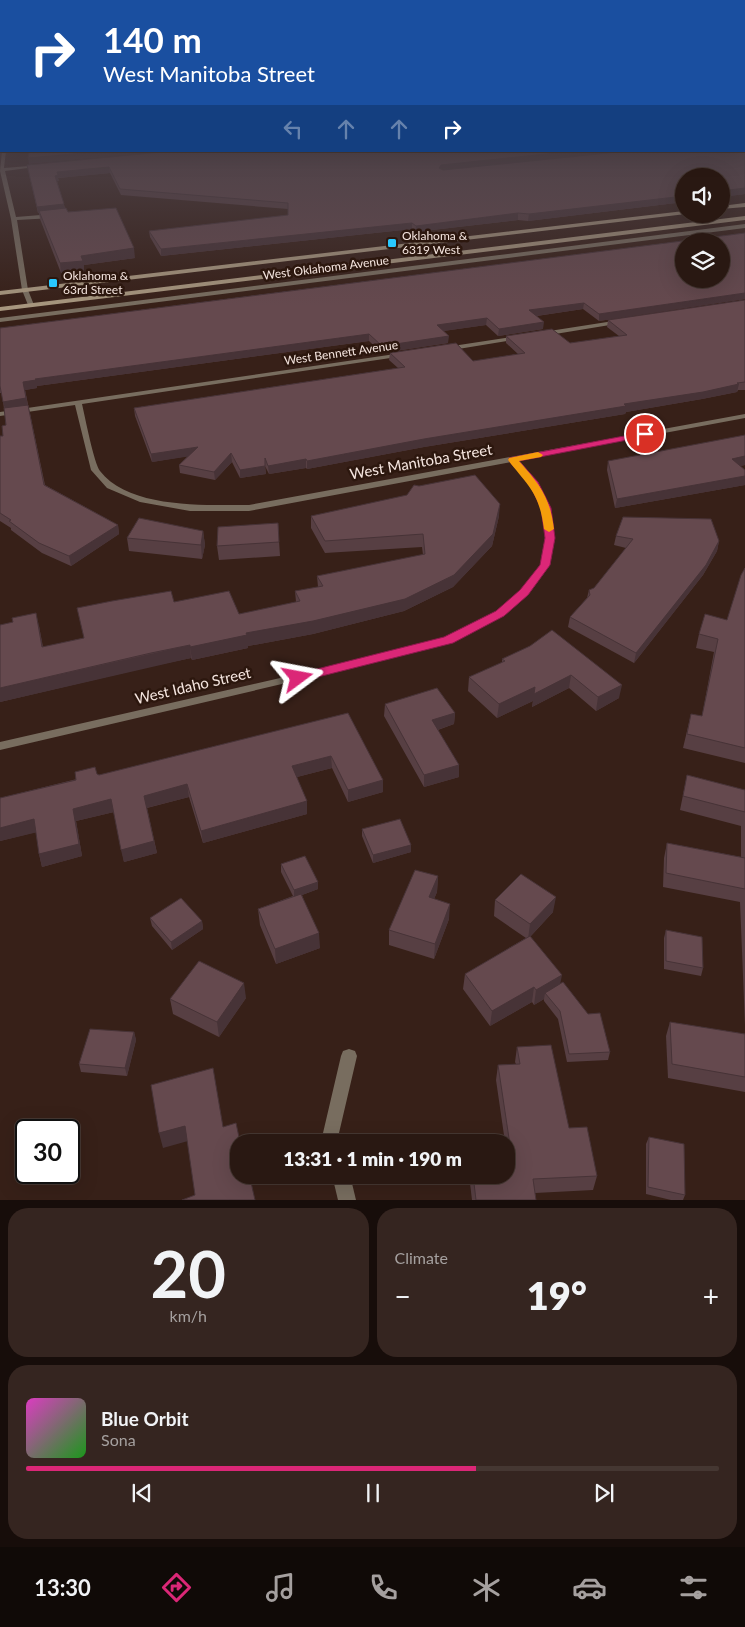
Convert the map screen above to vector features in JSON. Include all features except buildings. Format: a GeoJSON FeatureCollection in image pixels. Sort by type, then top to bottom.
{"type":"FeatureCollection","features":[{"type":"Feature","properties":{"kind":"main road"},"geometry":{"type":"LineString","coordinates":[[730,207],[745,206]]}},
{"type":"Feature","properties":{"kind":"main road","name":"West Oklahoma Avenue"},"geometry":{"type":"LineString","coordinates":[[0,293],[675,214]]}},
{"type":"Feature","properties":{"kind":"main road","name":"West Oklahoma Avenue"},"geometry":{"type":"LineString","coordinates":[[0,309],[745,218]]}},
{"type":"Feature","properties":{"kind":"street"},"geometry":{"type":"LineString","coordinates":[[8,194],[14,219],[25,290],[31,305]]}},
{"type":"Feature","properties":{"kind":"street"},"geometry":{"type":"LineString","coordinates":[[14,219],[58,215]]}},
{"type":"Feature","properties":{"kind":"street","name":"West Oklahoma Avenue"},"geometry":{"type":"LineString","coordinates":[[0,320],[745,226]]}},
{"type":"Feature","properties":{"kind":"street"},"geometry":{"type":"LineString","coordinates":[[532,336],[629,321]]}},
{"type":"Feature","properties":{"kind":"street"},"geometry":{"type":"LineString","coordinates":[[434,350],[522,337]]}},
{"type":"Feature","properties":{"kind":"street","name":"West Bennett Avenue"},"geometry":{"type":"LineString","coordinates":[[0,414],[414,353]]}},
{"type":"Feature","properties":{"kind":"street","name":"West Manitoba Street"},"geometry":{"type":"LineString","coordinates":[[78,403],[95,470],[110,486],[143,500],[190,508],[249,508],[745,416]]}},
{"type":"Feature","properties":{"kind":"street","name":"West Idaho Street"},"geometry":{"type":"LineString","coordinates":[[0,746],[372,660],[448,640],[500,614],[524,593],[545,565],[550,538],[546,508],[533,482],[513,460]]}},
{"type":"Feature","properties":{"kind":"street"},"geometry":{"type":"LineString","coordinates":[[331,1134],[349,1056]]}},
{"type":"Feature","properties":{"kind":"street"},"geometry":{"type":"LineString","coordinates":[[343,1184],[347,1200]]}},
{"type":"Feature","properties":{"kind":"slow traffic"},"geometry":{"type":"LineString","coordinates":[[538,455],[513,460],[533,482],[546,508],[549,529]]}},
{"type":"Feature","properties":{"kind":"place","name":"Oklahoma & 6319 West"},"geometry":{"type":"Point","coordinates":[392,243]}},
{"type":"Feature","properties":{"kind":"place","name":"Oklahoma & 63rd Street"},"geometry":{"type":"Point","coordinates":[53,283]}},
{"type":"Feature","properties":{"kind":"route"},"geometry":{"type":"LineString","coordinates":[[298,678],[448,640],[500,614],[524,593],[545,565],[550,538],[546,508],[533,482],[513,460],[645,434]]}}]}
